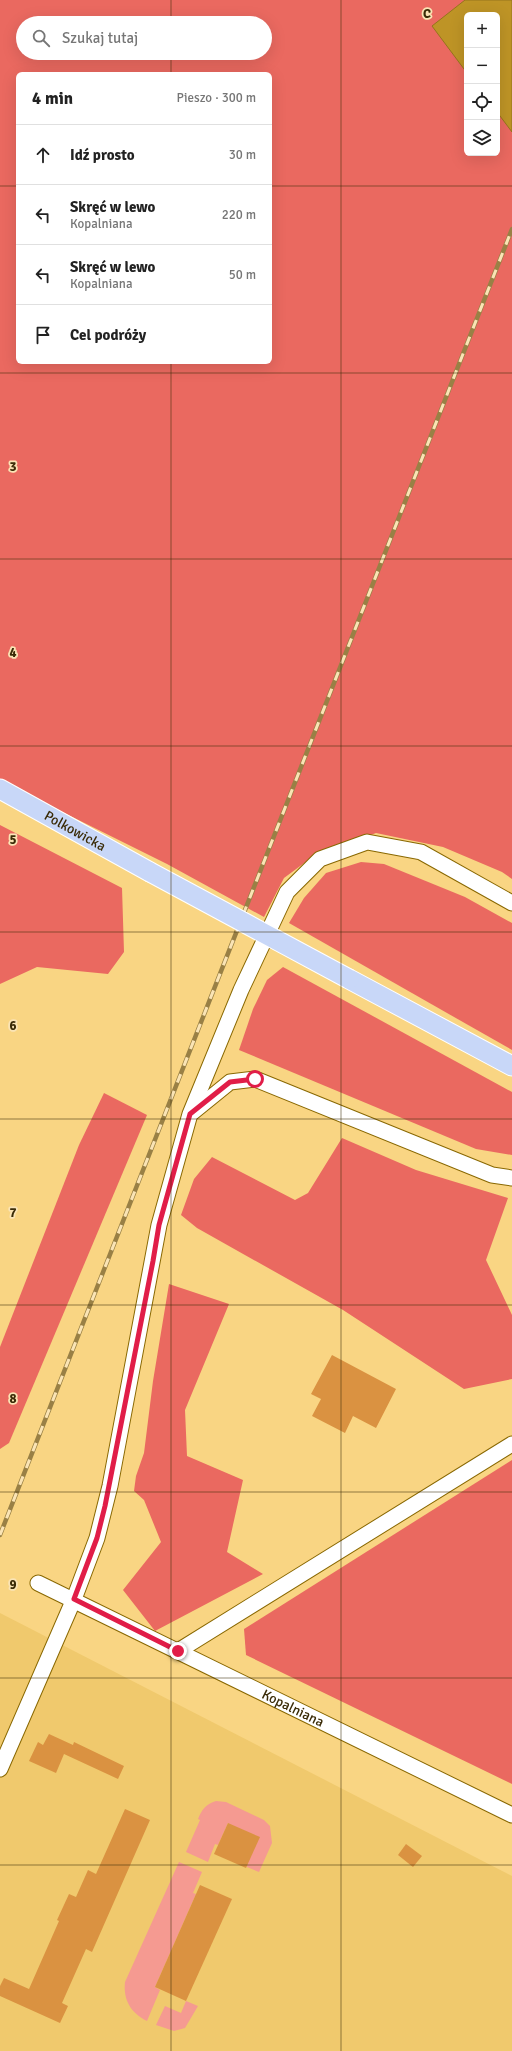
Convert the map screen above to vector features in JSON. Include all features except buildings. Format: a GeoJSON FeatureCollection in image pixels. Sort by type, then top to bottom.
{"type":"FeatureCollection","features":[{"type":"Feature","properties":{"kind":"main road","name":"Polkowicka"},"geometry":{"type":"LineString","coordinates":[[0,789],[150,872],[512,1066]]}},
{"type":"Feature","properties":{"kind":"street"},"geometry":{"type":"LineString","coordinates":[[0,1769],[74,1599],[97,1538],[105,1506],[159,1225],[190,1114],[241,990],[287,892],[320,859],[367,842],[421,852],[512,903]]}},
{"type":"Feature","properties":{"kind":"street"},"geometry":{"type":"LineString","coordinates":[[190,1114],[230,1082],[255,1079],[492,1175],[512,1178]]}},
{"type":"Feature","properties":{"kind":"street"},"geometry":{"type":"LineString","coordinates":[[178,1651],[512,1444]]}},
{"type":"Feature","properties":{"kind":"street","name":"Kopalniana"},"geometry":{"type":"LineString","coordinates":[[38,1583],[74,1599],[512,1815]]}},
{"type":"Feature","properties":{"kind":"shaded area"},"geometry":{"type":"Polygon","coordinates":[[[0,0],[512,0],[512,879],[502,872],[443,847],[376,833],[311,858],[284,878],[264,917],[167,864],[0,781],[0,0]]]}},
{"type":"Feature","properties":{"kind":"shaded area"},"geometry":{"type":"Polygon","coordinates":[[[465,0],[512,0],[512,132],[500,116],[500,12],[464,12],[464,69],[432,26],[465,0]]]}},
{"type":"Feature","properties":{"kind":"shaded area"},"geometry":{"type":"Polygon","coordinates":[[[0,825],[122,888],[124,952],[108,974],[37,967],[0,984],[0,825]]]}},
{"type":"Feature","properties":{"kind":"shaded area"},"geometry":{"type":"Polygon","coordinates":[[[361,862],[384,864],[465,897],[512,923],[512,1050],[289,923],[304,898],[326,873],[361,862]]]}},
{"type":"Feature","properties":{"kind":"shaded area"},"geometry":{"type":"Polygon","coordinates":[[[283,967],[512,1092],[512,1155],[476,1149],[239,1050],[253,1009],[267,980],[283,967]]]}},
{"type":"Feature","properties":{"kind":"shaded area"},"geometry":{"type":"Polygon","coordinates":[[[104,1093],[147,1115],[9,1443],[0,1449],[0,1347],[79,1145],[104,1093]]]}},
{"type":"Feature","properties":{"kind":"shaded area"},"geometry":{"type":"Polygon","coordinates":[[[342,1138],[416,1170],[508,1198],[486,1260],[512,1315],[512,1379],[464,1389],[343,1310],[197,1228],[181,1215],[194,1179],[212,1157],[295,1200],[308,1193],[342,1138]]]}},
{"type":"Feature","properties":{"kind":"shaded area"},"geometry":{"type":"Polygon","coordinates":[[[169,1284],[229,1304],[185,1410],[187,1456],[243,1480],[227,1552],[263,1574],[155,1631],[123,1590],[161,1542],[144,1500],[134,1491],[136,1476],[144,1453],[153,1381],[169,1284]]]}},
{"type":"Feature","properties":{"kind":"shaded area"},"geometry":{"type":"Polygon","coordinates":[[[512,1460],[512,1784],[246,1655],[244,1629],[512,1460]]]}},
{"type":"Feature","properties":{"kind":"shaded area"},"geometry":{"type":"Polygon","coordinates":[[[0,1613],[512,1876],[512,2051],[0,2051],[0,1613]]]}},
{"type":"Feature","properties":{"kind":"shaded area"},"geometry":{"type":"Polygon","coordinates":[[[216,1801],[226,1802],[264,1820],[270,1826],[272,1843],[259,1872],[247,1867],[228,1823],[218,1845],[215,1844],[208,1862],[186,1852],[200,1820],[198,1819],[201,1812],[207,1805],[216,1801]]]}},
{"type":"Feature","properties":{"kind":"shaded area"},"geometry":{"type":"Polygon","coordinates":[[[179,1862],[202,1872],[193,1893],[196,1894],[155,1987],[160,1990],[147,2021],[132,2010],[129,2005],[125,1995],[125,1982],[179,1862]]]}},
{"type":"Feature","properties":{"kind":"shaded area"},"geometry":{"type":"Polygon","coordinates":[[[186,2001],[198,2006],[185,2028],[174,2031],[156,2025],[165,2006],[181,2013],[186,2001]]]}},
{"type":"Feature","properties":{"kind":"railway"},"geometry":{"type":"LineString","coordinates":[[0,1535],[512,229]]}},
{"type":"Feature","properties":{"kind":"route"},"geometry":{"type":"LineString","coordinates":[[178,1651],[74,1599],[97,1538],[110,1486],[159,1225],[170,1181],[190,1114],[230,1082],[255,1079]]}}]}
